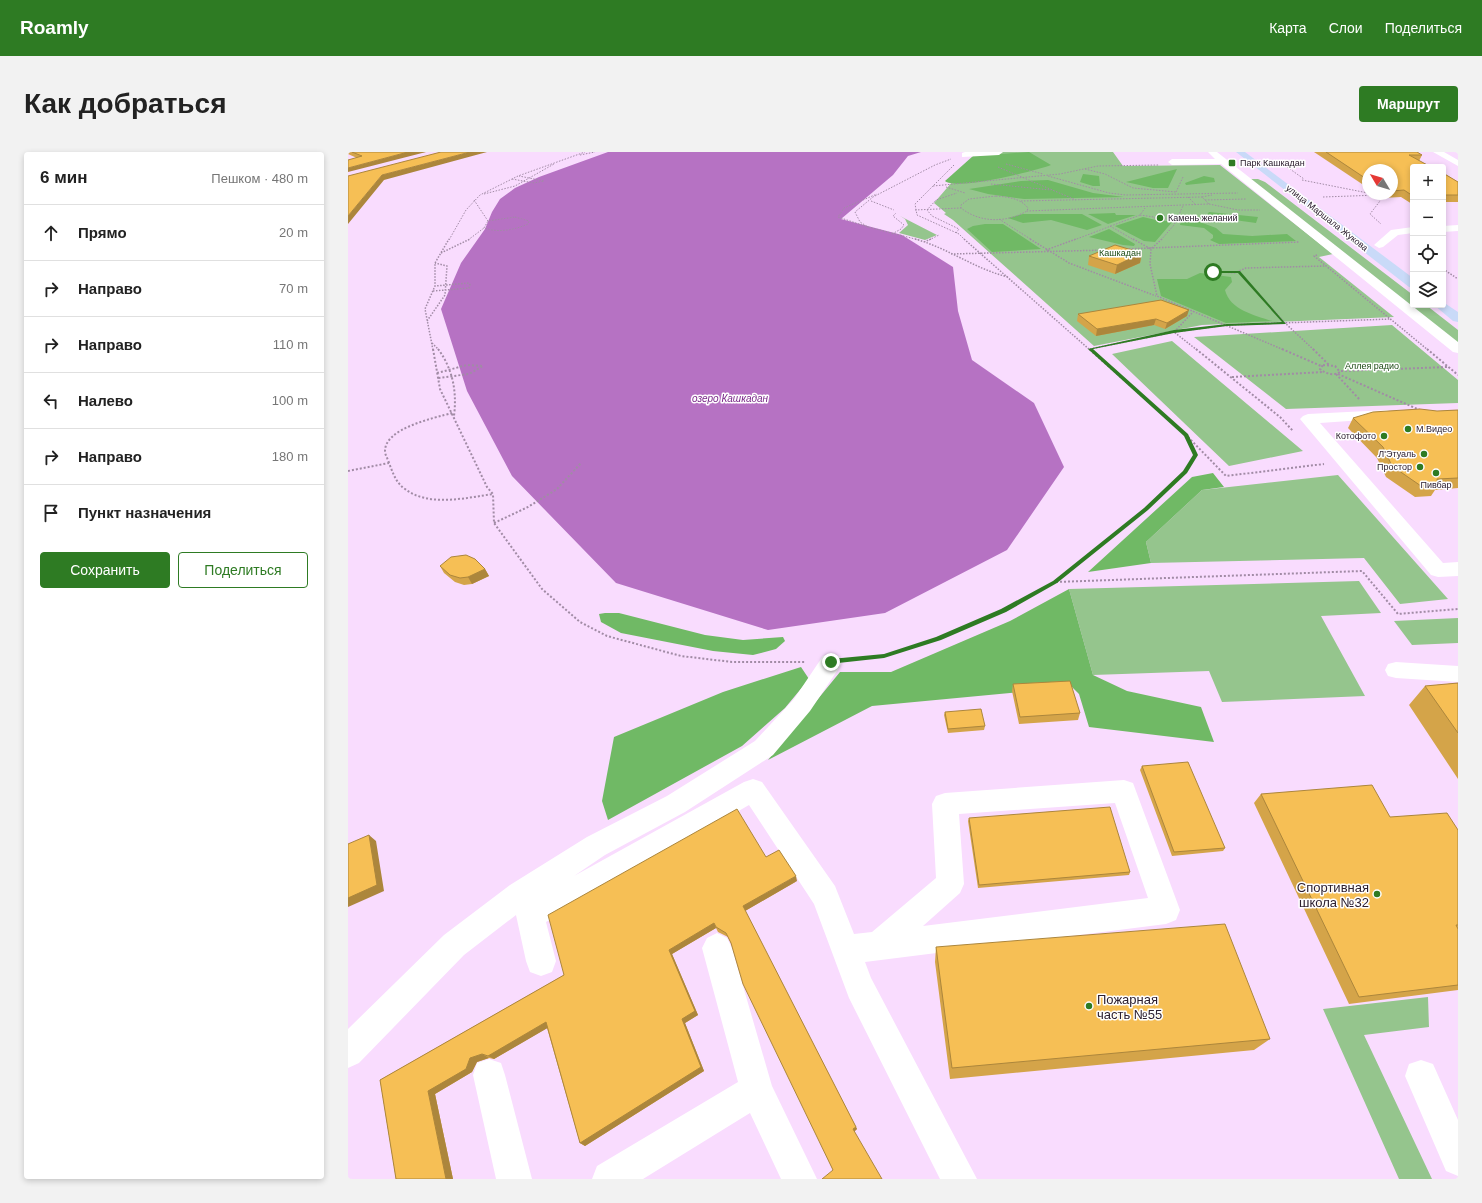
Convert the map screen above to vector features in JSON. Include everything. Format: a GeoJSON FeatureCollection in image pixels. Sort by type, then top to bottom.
{"type":"FeatureCollection","features":[{"type":"Feature","properties":{"kind":"main road","name":"улица Маршала Жукова"},"geometry":{"type":"LineString","coordinates":[[1240,152],[1410,282]]}},
{"type":"Feature","properties":{"kind":"main road","name":"улица Маршала Жукова"},"geometry":{"type":"LineString","coordinates":[[1255,152],[1287,175]]}},
{"type":"Feature","properties":{"kind":"main road","name":"улица Маршала Жукова"},"geometry":{"type":"LineString","coordinates":[[1376,242],[1390,253]]}},
{"type":"Feature","properties":{"kind":"main road"},"geometry":{"type":"LineString","coordinates":[[1444,308],[1458,318]]}},
{"type":"Feature","properties":{"kind":"street"},"geometry":{"type":"LineString","coordinates":[[964,156],[999,152]]}},
{"type":"Feature","properties":{"kind":"street"},"geometry":{"type":"LineString","coordinates":[[1183,152],[1194,162]]}},
{"type":"Feature","properties":{"kind":"street"},"geometry":{"type":"LineString","coordinates":[[1194,152],[1225,163],[1458,349]]}},
{"type":"Feature","properties":{"kind":"street"},"geometry":{"type":"LineString","coordinates":[[1437,152],[1458,163]]}},
{"type":"Feature","properties":{"kind":"street"},"geometry":{"type":"LineString","coordinates":[[1168,163],[1194,162],[1209,157]]}},
{"type":"Feature","properties":{"kind":"street"},"geometry":{"type":"LineString","coordinates":[[1446,229],[1458,228]]}},
{"type":"Feature","properties":{"kind":"street"},"geometry":{"type":"LineString","coordinates":[[1376,242],[1395,232],[1410,230]]}},
{"type":"Feature","properties":{"kind":"street"},"geometry":{"type":"LineString","coordinates":[[1426,412],[1308,419],[1438,570],[1458,568]]}},
{"type":"Feature","properties":{"kind":"street"},"geometry":{"type":"LineString","coordinates":[[348,1052],[454,945],[520,895],[596,846],[676,804],[764,748],[802,705],[831,662]]}},
{"type":"Feature","properties":{"kind":"street"},"geometry":{"type":"LineString","coordinates":[[1396,670],[1458,674]]}},
{"type":"Feature","properties":{"kind":"street"},"geometry":{"type":"LineString","coordinates":[[540,961],[530,915],[753,790],[825,896],[860,987],[959,1179]]}},
{"type":"Feature","properties":{"kind":"street"},"geometry":{"type":"LineString","coordinates":[[845,950],[878,946],[1166,910],[1124,791],[945,804],[950,884],[878,946]]}},
{"type":"Feature","properties":{"kind":"street"},"geometry":{"type":"LineString","coordinates":[[717,948],[757,1090],[799,1179]]}},
{"type":"Feature","properties":{"kind":"street"},"geometry":{"type":"LineString","coordinates":[[489,1075],[514,1179]]}},
{"type":"Feature","properties":{"kind":"street"},"geometry":{"type":"LineString","coordinates":[[1421,1076],[1458,1159]]}},
{"type":"Feature","properties":{"kind":"street"},"geometry":{"type":"LineString","coordinates":[[610,1179],[757,1090]]}},
{"type":"Feature","properties":{"kind":"path"},"geometry":{"type":"LineString","coordinates":[[570,158],[585,152]]}},
{"type":"Feature","properties":{"kind":"path"},"geometry":{"type":"LineString","coordinates":[[595,152],[557,162],[518,176],[480,195],[474,200],[466,210],[435,263],[435,286],[425,309],[440,389],[493,494],[494,523],[542,589],[580,622],[607,636],[635,646],[681,656],[732,662],[831,662],[884,656],[939,638],[1004,611],[1055,582],[1140,514],[1185,472],[1196,455],[1186,435]]}},
{"type":"Feature","properties":{"kind":"path"},"geometry":{"type":"LineString","coordinates":[[961,208],[961,205],[964,202],[977,197],[1005,197],[1021,201],[1202,197],[1213,194],[1244,193],[1109,193],[993,160],[989,156],[989,153]]}},
{"type":"Feature","properties":{"kind":"path"},"geometry":{"type":"LineString","coordinates":[[979,154],[977,158],[980,163],[1003,169],[1076,200]]}},
{"type":"Feature","properties":{"kind":"path"},"geometry":{"type":"LineString","coordinates":[[964,156],[915,204],[917,215],[956,233],[982,254],[1186,435],[1226,476],[1322,464],[1317,458]]}},
{"type":"Feature","properties":{"kind":"path"},"geometry":{"type":"LineString","coordinates":[[964,156],[932,165],[911,179],[844,208],[838,217],[852,223],[924,242],[991,274],[1008,277]]}},
{"type":"Feature","properties":{"kind":"path"},"geometry":{"type":"LineString","coordinates":[[1279,161],[1304,180],[1362,192]]}},
{"type":"Feature","properties":{"kind":"path"},"geometry":{"type":"LineString","coordinates":[[480,195],[515,186],[557,162]]}},
{"type":"Feature","properties":{"kind":"path"},"geometry":{"type":"LineString","coordinates":[[933,186],[984,183],[1026,178],[1098,166],[1168,163]]}},
{"type":"Feature","properties":{"kind":"path"},"geometry":{"type":"LineString","coordinates":[[1279,165],[1302,180],[1362,192]]}},
{"type":"Feature","properties":{"kind":"path"},"geometry":{"type":"LineString","coordinates":[[1082,169],[1105,174],[1133,188],[1176,192],[1180,197]]}},
{"type":"Feature","properties":{"kind":"path"},"geometry":{"type":"LineString","coordinates":[[1176,192],[1185,172]]}},
{"type":"Feature","properties":{"kind":"path"},"geometry":{"type":"LineString","coordinates":[[512,179],[534,183],[544,181],[540,178],[518,176]]}},
{"type":"Feature","properties":{"kind":"path"},"geometry":{"type":"LineString","coordinates":[[984,183],[1055,190]]}},
{"type":"Feature","properties":{"kind":"path"},"geometry":{"type":"LineString","coordinates":[[943,186],[965,193]]}},
{"type":"Feature","properties":{"kind":"path"},"geometry":{"type":"LineString","coordinates":[[874,229],[860,222],[856,212],[861,206],[885,191]]}},
{"type":"Feature","properties":{"kind":"path"},"geometry":{"type":"LineString","coordinates":[[928,210],[930,204],[944,195],[957,193]]}},
{"type":"Feature","properties":{"kind":"path"},"geometry":{"type":"LineString","coordinates":[[1188,197],[1197,205]]}},
{"type":"Feature","properties":{"kind":"path"},"geometry":{"type":"LineString","coordinates":[[1202,197],[1209,204]]}},
{"type":"Feature","properties":{"kind":"path"},"geometry":{"type":"LineString","coordinates":[[474,200],[488,221]]}},
{"type":"Feature","properties":{"kind":"path"},"geometry":{"type":"LineString","coordinates":[[1205,200],[1225,200]]}},
{"type":"Feature","properties":{"kind":"path"},"geometry":{"type":"LineString","coordinates":[[871,201],[894,210]]}},
{"type":"Feature","properties":{"kind":"path"},"geometry":{"type":"LineString","coordinates":[[1021,201],[1026,204],[1028,208],[1027,211]]}},
{"type":"Feature","properties":{"kind":"path"},"geometry":{"type":"LineString","coordinates":[[915,210],[961,208],[970,215],[999,219],[1016,216],[1027,211],[1209,204],[1238,210],[1266,210]]}},
{"type":"Feature","properties":{"kind":"path"},"geometry":{"type":"LineString","coordinates":[[1157,296],[1150,264],[1152,249],[1168,235],[1178,221],[1182,206]]}},
{"type":"Feature","properties":{"kind":"path"},"geometry":{"type":"LineString","coordinates":[[1140,216],[1145,207]]}},
{"type":"Feature","properties":{"kind":"path"},"geometry":{"type":"LineString","coordinates":[[928,210],[932,216],[959,229],[956,233]]}},
{"type":"Feature","properties":{"kind":"path"},"geometry":{"type":"LineString","coordinates":[[892,234],[901,229],[904,225],[893,216],[896,213]]}},
{"type":"Feature","properties":{"kind":"path"},"geometry":{"type":"LineString","coordinates":[[1046,250],[1140,216],[1159,216],[1178,221]]}},
{"type":"Feature","properties":{"kind":"path"},"geometry":{"type":"LineString","coordinates":[[484,228],[493,231],[513,229],[528,224],[529,221],[522,217],[512,217],[488,221]]}},
{"type":"Feature","properties":{"kind":"path"},"geometry":{"type":"LineString","coordinates":[[1154,217],[1158,219],[1164,218]]}},
{"type":"Feature","properties":{"kind":"path"},"geometry":{"type":"LineString","coordinates":[[999,219],[1046,250],[1069,263],[1194,311],[1321,366],[1335,366],[1340,371]]}},
{"type":"Feature","properties":{"kind":"path"},"geometry":{"type":"LineString","coordinates":[[440,254],[464,243],[484,228],[488,221]]}},
{"type":"Feature","properties":{"kind":"path"},"geometry":{"type":"LineString","coordinates":[[1110,226],[1152,249]]}},
{"type":"Feature","properties":{"kind":"path"},"geometry":{"type":"LineString","coordinates":[[924,242],[939,235]]}},
{"type":"Feature","properties":{"kind":"path"},"geometry":{"type":"LineString","coordinates":[[1120,250],[1301,242]]}},
{"type":"Feature","properties":{"kind":"path"},"geometry":{"type":"LineString","coordinates":[[951,254],[1112,250]]}},
{"type":"Feature","properties":{"kind":"path"},"geometry":{"type":"LineString","coordinates":[[427,322],[445,295],[447,266],[435,263]]}},
{"type":"Feature","properties":{"kind":"path"},"geometry":{"type":"LineString","coordinates":[[1204,270],[1227,273],[1246,268],[1326,266]]}},
{"type":"Feature","properties":{"kind":"path"},"geometry":{"type":"LineString","coordinates":[[1238,271],[1285,323],[1329,365]]}},
{"type":"Feature","properties":{"kind":"path"},"geometry":{"type":"LineString","coordinates":[[1446,271],[1458,279]]}},
{"type":"Feature","properties":{"kind":"path"},"geometry":{"type":"LineString","coordinates":[[433,291],[464,290],[469,288],[470,285],[469,283],[460,283],[435,286]]}},
{"type":"Feature","properties":{"kind":"path"},"geometry":{"type":"LineString","coordinates":[[1174,332],[1194,311]]}},
{"type":"Feature","properties":{"kind":"path"},"geometry":{"type":"LineString","coordinates":[[1090,349],[1174,332],[1227,325],[1419,318]]}},
{"type":"Feature","properties":{"kind":"path"},"geometry":{"type":"LineString","coordinates":[[1174,332],[1280,417],[1296,435]]}},
{"type":"Feature","properties":{"kind":"path"},"geometry":{"type":"LineString","coordinates":[[431,342],[441,351],[451,370],[457,402],[454,417]]}},
{"type":"Feature","properties":{"kind":"path"},"geometry":{"type":"LineString","coordinates":[[437,373],[476,363],[483,366],[480,371],[468,375],[452,375],[438,378]]}},
{"type":"Feature","properties":{"kind":"path"},"geometry":{"type":"LineString","coordinates":[[1321,366],[1320,369],[1324,372]]}},
{"type":"Feature","properties":{"kind":"path"},"geometry":{"type":"LineString","coordinates":[[1337,374],[1340,371],[1448,367]]}},
{"type":"Feature","properties":{"kind":"path"},"geometry":{"type":"LineString","coordinates":[[1232,377],[1324,372],[1337,374],[1426,412]]}},
{"type":"Feature","properties":{"kind":"path"},"geometry":{"type":"LineString","coordinates":[[1337,374],[1375,416]]}},
{"type":"Feature","properties":{"kind":"path"},"geometry":{"type":"LineString","coordinates":[[452,413],[407,427],[388,439],[385,450],[392,476],[404,491],[424,498],[441,500],[493,494]]}},
{"type":"Feature","properties":{"kind":"path"},"geometry":{"type":"LineString","coordinates":[[348,471],[389,463]]}},
{"type":"Feature","properties":{"kind":"path"},"geometry":{"type":"LineString","coordinates":[[494,523],[528,507],[557,489],[581,463]]}},
{"type":"Feature","properties":{"kind":"path"},"geometry":{"type":"LineString","coordinates":[[1055,582],[1362,571],[1398,614],[1458,609]]}},
{"type":"Feature","properties":{"kind":"green space","name":"Кашкадан"},"geometry":{"type":"Polygon","coordinates":[[[978,152],[1113,152],[1123,166],[1220,165],[1333,254],[1319,257],[1394,317],[1202,325],[1094,346],[953,220],[944,214],[946,213],[934,203],[978,152]]]}},
{"type":"Feature","properties":{"kind":"green space"},"geometry":{"type":"Polygon","coordinates":[[[1029,152],[1051,165],[980,182],[964,184],[945,181],[973,156],[1029,152]]]}},
{"type":"Feature","properties":{"kind":"green space"},"geometry":{"type":"Polygon","coordinates":[[[1177,169],[1168,188],[1153,188],[1126,182],[1177,169]]]}},
{"type":"Feature","properties":{"kind":"green space"},"geometry":{"type":"Polygon","coordinates":[[[1083,174],[1099,176],[1100,186],[1093,186],[1080,182],[1083,174]]]}},
{"type":"Feature","properties":{"kind":"green space"},"geometry":{"type":"Polygon","coordinates":[[[1204,176],[1214,178],[1215,182],[1186,185],[1185,183],[1204,176]]]}},
{"type":"Feature","properties":{"kind":"green space"},"geometry":{"type":"Polygon","coordinates":[[[1249,179],[1258,179],[1265,182],[1410,293],[1410,306],[1249,179]]]}},
{"type":"Feature","properties":{"kind":"green space"},"geometry":{"type":"Polygon","coordinates":[[[1048,180],[1093,193],[1124,197],[1024,199],[988,194],[969,189],[1021,181],[1048,180]]]}},
{"type":"Feature","properties":{"kind":"green space"},"geometry":{"type":"Polygon","coordinates":[[[1209,212],[1258,217],[1256,223],[1206,216],[1209,212]]]}},
{"type":"Feature","properties":{"kind":"green space"},"geometry":{"type":"Polygon","coordinates":[[[1115,213],[1116,215],[1136,215],[1108,224],[1088,214],[1115,213]]]}},
{"type":"Feature","properties":{"kind":"green space"},"geometry":{"type":"Polygon","coordinates":[[[1023,214],[1082,214],[1102,225],[1087,230],[1051,220],[1023,223],[1008,218],[1023,214]]]}},
{"type":"Feature","properties":{"kind":"green space"},"geometry":{"type":"Polygon","coordinates":[[[900,216],[937,235],[925,240],[899,233],[908,225],[905,219],[900,216]]]}},
{"type":"Feature","properties":{"kind":"green space"},"geometry":{"type":"Polygon","coordinates":[[[1143,217],[1160,221],[1173,221],[1155,242],[1144,241],[1115,226],[1143,217]]]}},
{"type":"Feature","properties":{"kind":"green space"},"geometry":{"type":"Polygon","coordinates":[[[1181,221],[1197,221],[1216,228],[1223,234],[1252,236],[1287,234],[1296,241],[1219,244],[1210,240],[1213,238],[1213,235],[1204,228],[1180,225],[1181,221]]]}},
{"type":"Feature","properties":{"kind":"green space"},"geometry":{"type":"Polygon","coordinates":[[[1003,224],[1041,249],[992,252],[967,229],[973,226],[1003,224]]]}},
{"type":"Feature","properties":{"kind":"green space"},"geometry":{"type":"Polygon","coordinates":[[[1109,229],[1135,244],[1134,246],[1089,237],[1109,229]]]}},
{"type":"Feature","properties":{"kind":"green space"},"geometry":{"type":"Polygon","coordinates":[[[1200,273],[1231,277],[1232,282],[1225,290],[1232,302],[1244,311],[1272,321],[1226,323],[1161,296],[1157,279],[1187,279],[1200,273]]]}},
{"type":"Feature","properties":{"kind":"green space"},"geometry":{"type":"Polygon","coordinates":[[[1412,308],[1430,308],[1458,330],[1458,344],[1412,308]]]}},
{"type":"Feature","properties":{"kind":"green space","name":"Аллея радио"},"geometry":{"type":"Polygon","coordinates":[[[1392,325],[1458,380],[1458,403],[1286,409],[1194,337],[1392,325]]]}},
{"type":"Feature","properties":{"kind":"green space"},"geometry":{"type":"Polygon","coordinates":[[[1172,341],[1303,451],[1229,466],[1112,354],[1172,341]]]}},
{"type":"Feature","properties":{"kind":"green space"},"geometry":{"type":"Polygon","coordinates":[[[1213,473],[1224,487],[1202,490],[1146,542],[1151,563],[1088,572],[1192,477],[1213,473]]]}},
{"type":"Feature","properties":{"kind":"green space"},"geometry":{"type":"Polygon","coordinates":[[[1338,475],[1448,599],[1400,604],[1364,558],[1151,563],[1146,542],[1202,490],[1338,475]]]}},
{"type":"Feature","properties":{"kind":"green space"},"geometry":{"type":"Polygon","coordinates":[[[1359,581],[1381,613],[1321,616],[1365,696],[1222,702],[1209,671],[1093,675],[1069,589],[1359,581]]]}},
{"type":"Feature","properties":{"kind":"green space"},"geometry":{"type":"Polygon","coordinates":[[[1069,589],[1093,675],[1127,691],[1201,707],[1214,742],[1089,727],[1079,694],[1072,687],[872,706],[768,760],[840,672],[891,672],[1010,621],[1069,589]]]}},
{"type":"Feature","properties":{"kind":"green space"},"geometry":{"type":"Polygon","coordinates":[[[619,613],[705,635],[743,640],[783,637],[785,641],[776,649],[753,655],[713,651],[621,633],[601,622],[599,614],[619,613]]]}},
{"type":"Feature","properties":{"kind":"green space"},"geometry":{"type":"Polygon","coordinates":[[[1458,618],[1458,643],[1412,645],[1394,621],[1458,618]]]}},
{"type":"Feature","properties":{"kind":"green space"},"geometry":{"type":"Polygon","coordinates":[[[801,667],[809,679],[785,708],[742,746],[608,820],[602,801],[614,737],[723,692],[801,667]]]}},
{"type":"Feature","properties":{"kind":"green space"},"geometry":{"type":"Polygon","coordinates":[[[1428,997],[1429,1027],[1364,1035],[1432,1179],[1399,1179],[1323,1009],[1428,997]]]}},
{"type":"Feature","properties":{"kind":"water","name":"озеро Кашкадан"},"geometry":{"type":"Polygon","coordinates":[[[608,152],[921,152],[908,156],[893,175],[841,219],[902,235],[953,267],[958,311],[972,360],[1034,403],[1064,467],[1007,550],[885,613],[768,630],[616,583],[512,476],[467,391],[441,309],[461,263],[485,229],[492,212],[500,199],[515,188],[539,177],[608,152]]]}},
{"type":"Feature","properties":{"kind":"building"},"geometry":{"type":"Polygon","coordinates":[[[352,152],[408,152],[348,168],[348,160],[362,156],[352,152]]]}},
{"type":"Feature","properties":{"kind":"building"},"geometry":{"type":"Polygon","coordinates":[[[441,152],[470,152],[382,175],[348,216],[348,176],[441,152]]]}},
{"type":"Feature","properties":{"kind":"building"},"geometry":{"type":"Polygon","coordinates":[[[1326,152],[1417,152],[1422,155],[1409,155],[1426,164],[1410,164],[1410,194],[1404,190],[1398,190],[1398,164],[1362,164],[1362,176],[1326,152]]]}},
{"type":"Feature","properties":{"kind":"building"},"geometry":{"type":"Polygon","coordinates":[[[1446,175],[1458,182],[1458,195],[1446,195],[1446,175]]]}},
{"type":"Feature","properties":{"kind":"building"},"geometry":{"type":"Polygon","coordinates":[[[1115,245],[1142,253],[1117,265],[1089,256],[1115,245]]]}},
{"type":"Feature","properties":{"kind":"building"},"geometry":{"type":"Polygon","coordinates":[[[1161,300],[1189,310],[1167,323],[1156,319],[1097,329],[1078,314],[1161,300]]]}},
{"type":"Feature","properties":{"kind":"building","name":"Простор"},"geometry":{"type":"Polygon","coordinates":[[[1420,409],[1437,411],[1458,410],[1458,478],[1437,479],[1438,485],[1421,486],[1392,466],[1383,447],[1353,418],[1373,412],[1420,409]]]}},
{"type":"Feature","properties":{"kind":"building"},"geometry":{"type":"Polygon","coordinates":[[[466,555],[475,559],[485,569],[468,577],[460,578],[450,575],[440,566],[451,557],[466,555]]]}},
{"type":"Feature","properties":{"kind":"building"},"geometry":{"type":"Polygon","coordinates":[[[1070,681],[1080,713],[1020,717],[1013,684],[1070,681]]]}},
{"type":"Feature","properties":{"kind":"building"},"geometry":{"type":"Polygon","coordinates":[[[1458,683],[1458,733],[1425,686],[1458,683]]]}},
{"type":"Feature","properties":{"kind":"building"},"geometry":{"type":"Polygon","coordinates":[[[981,709],[985,726],[948,729],[945,712],[981,709]]]}},
{"type":"Feature","properties":{"kind":"building"},"geometry":{"type":"Polygon","coordinates":[[[1188,762],[1225,848],[1174,852],[1142,766],[1188,762]]]}},
{"type":"Feature","properties":{"kind":"building","name":"Спортивная школа №32"},"geometry":{"type":"Polygon","coordinates":[[[1372,785],[1390,817],[1447,813],[1458,830],[1458,925],[1456,925],[1458,929],[1458,985],[1359,997],[1261,794],[1372,785]]]}},
{"type":"Feature","properties":{"kind":"building"},"geometry":{"type":"Polygon","coordinates":[[[1110,807],[1130,872],[979,885],[969,818],[1110,807]]]}},
{"type":"Feature","properties":{"kind":"building"},"geometry":{"type":"Polygon","coordinates":[[[737,809],[766,857],[779,850],[796,876],[743,906],[856,1127],[853,1129],[882,1179],[822,1179],[833,1170],[743,984],[731,943],[726,933],[716,927],[714,923],[669,950],[695,1011],[682,1019],[701,1067],[580,1143],[546,1022],[488,1056],[482,1054],[470,1058],[466,1069],[428,1091],[446,1179],[396,1179],[380,1080],[564,975],[548,915],[737,809]]]}},
{"type":"Feature","properties":{"kind":"building"},"geometry":{"type":"Polygon","coordinates":[[[369,835],[377,885],[348,898],[348,844],[369,835]]]}},
{"type":"Feature","properties":{"kind":"building","name":"Пожарная часть №55"},"geometry":{"type":"Polygon","coordinates":[[[1225,924],[1270,1039],[952,1068],[936,947],[1225,924]]]}},
{"type":"Feature","properties":{"kind":"place","name":"Парк Кашкадан"},"geometry":{"type":"Point","coordinates":[1232,163]}},
{"type":"Feature","properties":{"kind":"place","name":"Камень желаний"},"geometry":{"type":"Point","coordinates":[1160,218]}},
{"type":"Feature","properties":{"kind":"place","name":"М.Видео"},"geometry":{"type":"Point","coordinates":[1408,429]}},
{"type":"Feature","properties":{"kind":"place","name":"Котофото"},"geometry":{"type":"Point","coordinates":[1384,436]}},
{"type":"Feature","properties":{"kind":"place","name":"Л'Этуаль"},"geometry":{"type":"Point","coordinates":[1424,454]}},
{"type":"Feature","properties":{"kind":"place","name":"Простор"},"geometry":{"type":"Point","coordinates":[1420,467]}},
{"type":"Feature","properties":{"kind":"place","name":"Пивбар"},"geometry":{"type":"Point","coordinates":[1436,473]}},
{"type":"Feature","properties":{"kind":"place","name":"Спортивная школа №32"},"geometry":{"type":"Point","coordinates":[1377,894]}},
{"type":"Feature","properties":{"kind":"place","name":"Пожарная часть №55"},"geometry":{"type":"Point","coordinates":[1089,1006]}},
{"type":"Feature","properties":{"kind":"route"},"geometry":{"type":"LineString","coordinates":[[831,662],[884,656],[939,638],[1004,611],[1055,582],[1146,509],[1185,472],[1196,455],[1186,435],[1090,349],[1174,332],[1227,325],[1285,323],[1238,271],[1234,273],[1213,272]]}}]}
